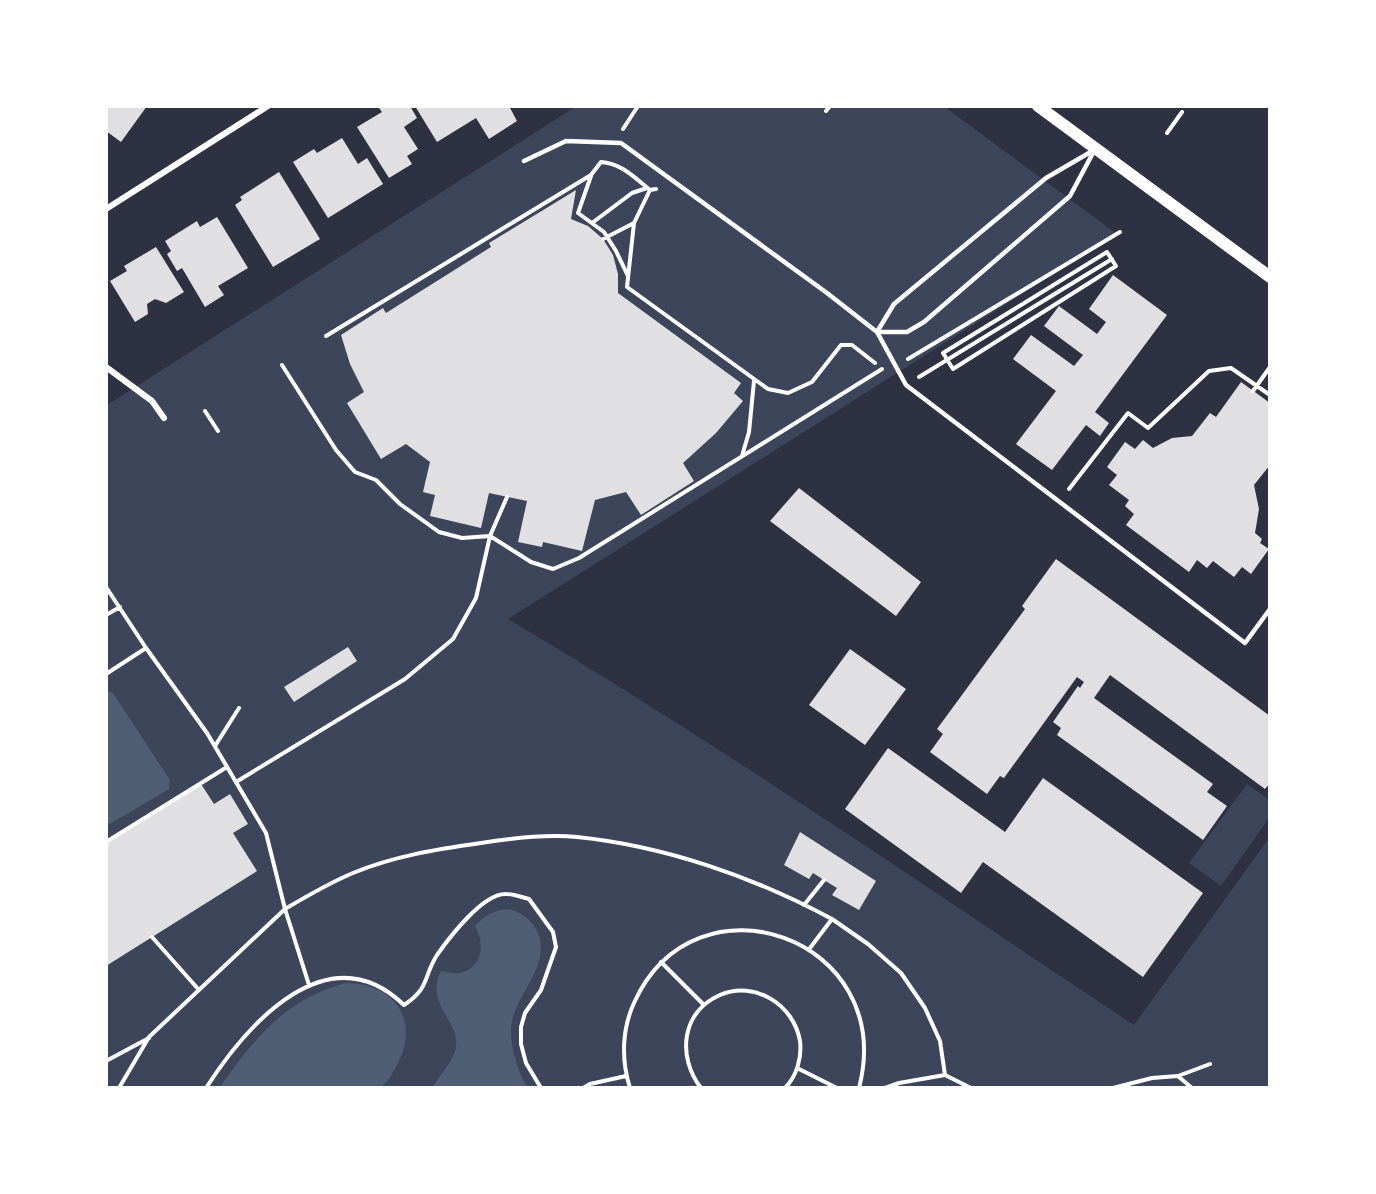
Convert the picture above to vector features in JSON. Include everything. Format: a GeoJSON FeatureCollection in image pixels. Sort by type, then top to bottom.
{"type":"FeatureCollection","features":[{"type":"Feature","properties":{"kind":"main road"},"geometry":{"type":"LineString","coordinates":[[1038,106],[1269,277]]}},
{"type":"Feature","properties":{"kind":"street"},"geometry":{"type":"LineString","coordinates":[[106,209],[268,106]]}},
{"type":"Feature","properties":{"kind":"street"},"geometry":{"type":"LineString","coordinates":[[106,367],[152,401],[164,418]]}},
{"type":"Feature","properties":{"kind":"lane"},"geometry":{"type":"LineString","coordinates":[[524,161],[566,141],[621,143],[877,332],[906,385],[1245,643],[1269,609]]}},
{"type":"Feature","properties":{"kind":"lane"},"geometry":{"type":"LineString","coordinates":[[877,332],[907,332],[924,322],[1070,196],[1095,149]]}},
{"type":"Feature","properties":{"kind":"lane"},"geometry":{"type":"LineString","coordinates":[[877,332],[894,304],[1046,178],[1095,149]]}},
{"type":"Feature","properties":{"kind":"path"},"geometry":{"type":"LineString","coordinates":[[826,111],[830,106]]}},
{"type":"Feature","properties":{"kind":"path"},"geometry":{"type":"LineString","coordinates":[[1167,133],[1182,112]]}},
{"type":"Feature","properties":{"kind":"path"},"geometry":{"type":"LineString","coordinates":[[628,277],[605,237],[592,223],[578,213],[591,176],[601,162],[611,163],[629,173],[648,189]]}},
{"type":"Feature","properties":{"kind":"path"},"geometry":{"type":"LineString","coordinates":[[326,336],[591,176]]}},
{"type":"Feature","properties":{"kind":"path"},"geometry":{"type":"LineString","coordinates":[[592,223],[632,193],[680,185]]}},
{"type":"Feature","properties":{"kind":"path"},"geometry":{"type":"LineString","coordinates":[[648,189],[634,223],[627,287],[768,389],[788,393],[812,382],[841,345],[852,345],[875,362],[879,372]]}},
{"type":"Feature","properties":{"kind":"path"},"geometry":{"type":"LineString","coordinates":[[605,237],[634,223]]}},
{"type":"Feature","properties":{"kind":"path"},"geometry":{"type":"LineString","coordinates":[[282,365],[336,450],[355,472],[376,480],[400,504],[439,532],[462,538],[490,536],[531,562],[553,568],[579,558],[894,362],[912,358],[1120,232]]}},
{"type":"Feature","properties":{"kind":"path"},"geometry":{"type":"LineString","coordinates":[[1107,252],[1112,259],[1116,266],[953,369],[948,360],[943,353],[1107,252]]}},
{"type":"Feature","properties":{"kind":"path"},"geometry":{"type":"LineString","coordinates":[[906,385],[1112,259]]}},
{"type":"Feature","properties":{"kind":"path"},"geometry":{"type":"LineString","coordinates":[[1255,388],[1269,367]]}},
{"type":"Feature","properties":{"kind":"path"},"geometry":{"type":"LineString","coordinates":[[1059,501],[1128,413],[1148,428],[1209,371],[1231,368],[1255,388],[1269,396]]}},
{"type":"Feature","properties":{"kind":"path"},"geometry":{"type":"LineString","coordinates":[[742,457],[749,432],[754,381]]}},
{"type":"Feature","properties":{"kind":"path"},"geometry":{"type":"LineString","coordinates":[[205,411],[218,431]]}},
{"type":"Feature","properties":{"kind":"path"},"geometry":{"type":"LineString","coordinates":[[236,782],[405,679],[453,639],[476,598],[490,536],[507,497]]}},
{"type":"Feature","properties":{"kind":"path"},"geometry":{"type":"LineString","coordinates":[[106,587],[214,746],[266,833],[285,909],[309,985]]}},
{"type":"Feature","properties":{"kind":"path"},"geometry":{"type":"LineString","coordinates":[[106,615],[120,607]]}},
{"type":"Feature","properties":{"kind":"path"},"geometry":{"type":"LineString","coordinates":[[106,674],[146,648]]}},
{"type":"Feature","properties":{"kind":"path"},"geometry":{"type":"LineString","coordinates":[[214,746],[239,708]]}},
{"type":"Feature","properties":{"kind":"path"},"geometry":{"type":"LineString","coordinates":[[106,842],[227,767]]}},
{"type":"Feature","properties":{"kind":"path"},"geometry":{"type":"LineString","coordinates":[[106,1061],[149,1037],[285,909],[320,889],[354,873],[402,856],[513,838],[574,837],[657,852],[758,884],[804,904],[832,920],[868,944],[901,973],[925,1008],[940,1041],[945,1075]]}},
{"type":"Feature","properties":{"kind":"path"},"geometry":{"type":"LineString","coordinates":[[804,904],[824,880]]}},
{"type":"Feature","properties":{"kind":"path"},"geometry":{"type":"LineString","coordinates":[[206,1088],[221,1065],[269,1012],[309,985],[329,978],[352,977],[371,982],[390,991],[404,1005],[416,997],[424,987],[436,957],[466,919],[485,902],[504,894],[529,899],[554,932],[556,947],[540,990],[525,1013],[521,1027],[521,1044],[526,1063],[541,1088]]}},
{"type":"Feature","properties":{"kind":"path"},"geometry":{"type":"LineString","coordinates":[[810,948],[832,920]]}},
{"type":"Feature","properties":{"kind":"path"},"geometry":{"type":"LineString","coordinates":[[630,1088],[626,1076],[624,1045],[629,1014],[642,986],[662,962],[687,944],[716,933],[747,930],[777,934],[810,948],[836,973],[855,1004],[864,1037],[864,1067],[859,1088]]}},
{"type":"Feature","properties":{"kind":"path"},"geometry":{"type":"LineString","coordinates":[[152,937],[199,990]]}},
{"type":"Feature","properties":{"kind":"path"},"geometry":{"type":"LineString","coordinates":[[662,962],[705,1005]]}},
{"type":"Feature","properties":{"kind":"path"},"geometry":{"type":"LineString","coordinates":[[701,1088],[692,1075],[686,1057],[686,1038],[692,1020],[705,1005],[720,995],[739,990],[758,992],[775,1000],[789,1013],[798,1030],[801,1049],[797,1068],[785,1088]]}},
{"type":"Feature","properties":{"kind":"path"},"geometry":{"type":"LineString","coordinates":[[119,1088],[149,1037]]}},
{"type":"Feature","properties":{"kind":"path"},"geometry":{"type":"LineString","coordinates":[[1113,1088],[1152,1078],[1178,1076],[1210,1064]]}},
{"type":"Feature","properties":{"kind":"path"},"geometry":{"type":"LineString","coordinates":[[797,1068],[837,1088]]}},
{"type":"Feature","properties":{"kind":"path"},"geometry":{"type":"LineString","coordinates":[[885,1088],[898,1083],[945,1075],[971,1088]]}},
{"type":"Feature","properties":{"kind":"path"},"geometry":{"type":"LineString","coordinates":[[583,1088],[590,1084],[626,1076]]}},
{"type":"Feature","properties":{"kind":"path"},"geometry":{"type":"LineString","coordinates":[[1178,1076],[1192,1088]]}},
{"type":"Feature","properties":{"kind":"shaded area"},"geometry":{"type":"Polygon","coordinates":[[[575,107],[945,107],[1117,234],[508,619],[746,767],[1134,1025],[1269,838],[1269,1087],[107,1088],[107,405],[575,107]]]}},
{"type":"Feature","properties":{"kind":"shaded area"},"geometry":{"type":"Polygon","coordinates":[[[107,691],[113,693],[170,780],[169,789],[110,824],[106,823],[107,691]]]}},
{"type":"Feature","properties":{"kind":"shaded area"},"geometry":{"type":"Polygon","coordinates":[[[1247,784],[1269,800],[1269,818],[1221,886],[1189,863],[1247,784]]]}},
{"type":"Feature","properties":{"kind":"shaded area"},"geometry":{"type":"Polygon","coordinates":[[[509,909],[529,920],[535,927],[541,943],[538,966],[516,1010],[511,1029],[514,1056],[527,1087],[433,1087],[453,1056],[456,1041],[454,1031],[437,994],[437,983],[441,971],[460,973],[473,966],[481,947],[475,926],[490,914],[509,909]]]}},
{"type":"Feature","properties":{"kind":"shaded area"},"geometry":{"type":"Polygon","coordinates":[[[346,983],[376,989],[388,996],[403,1017],[406,1030],[405,1045],[393,1072],[381,1087],[219,1088],[258,1037],[288,1010],[324,990],[346,983]]]}},
{"type":"Feature","properties":{"kind":"building"},"geometry":{"type":"Polygon","coordinates":[[[106,106],[147,106],[121,142],[106,131],[106,106]]]}},
{"type":"Feature","properties":{"kind":"building"},"geometry":{"type":"Polygon","coordinates":[[[382,106],[410,106],[417,118],[404,127],[418,149],[407,156],[412,164],[389,178],[357,127],[382,112],[379,108],[382,106]]]}},
{"type":"Feature","properties":{"kind":"building"},"geometry":{"type":"Polygon","coordinates":[[[415,106],[509,106],[517,121],[489,139],[476,118],[437,142],[415,106]]]}},
{"type":"Feature","properties":{"kind":"building"},"geometry":{"type":"Polygon","coordinates":[[[342,138],[358,164],[367,158],[383,184],[328,218],[293,162],[314,149],[317,153],[342,138]]]}},
{"type":"Feature","properties":{"kind":"building"},"geometry":{"type":"Polygon","coordinates":[[[279,172],[320,239],[273,267],[235,205],[242,200],[240,197],[279,172]]]}},
{"type":"Feature","properties":{"kind":"building"},"geometry":{"type":"Polygon","coordinates":[[[576,190],[571,219],[588,226],[603,239],[613,255],[618,274],[618,293],[741,383],[734,393],[743,401],[716,433],[683,463],[694,481],[641,515],[626,492],[595,500],[582,551],[543,542],[542,547],[518,542],[527,501],[489,493],[481,528],[430,516],[435,495],[423,492],[430,462],[406,444],[381,459],[347,403],[364,392],[350,364],[341,335],[383,308],[386,313],[491,247],[489,243],[576,190]]]}},
{"type":"Feature","properties":{"kind":"building"},"geometry":{"type":"Polygon","coordinates":[[[217,217],[248,268],[218,286],[224,295],[205,307],[182,268],[177,271],[167,254],[171,251],[165,241],[197,221],[200,227],[217,217]]]}},
{"type":"Feature","properties":{"kind":"building"},"geometry":{"type":"Polygon","coordinates":[[[156,247],[184,292],[166,303],[155,299],[147,304],[148,314],[135,322],[110,281],[127,271],[124,266],[156,247]]]}},
{"type":"Feature","properties":{"kind":"building"},"geometry":{"type":"Polygon","coordinates":[[[1113,275],[1167,315],[1095,412],[1109,423],[1100,436],[1086,425],[1052,470],[1016,444],[1056,391],[1013,359],[1031,335],[1074,366],[1083,355],[1044,326],[1059,306],[1097,334],[1106,322],[1089,309],[1113,275]]]}},
{"type":"Feature","properties":{"kind":"building"},"geometry":{"type":"Polygon","coordinates":[[[1241,382],[1270,403],[1270,465],[1254,485],[1259,509],[1255,533],[1262,539],[1260,543],[1269,549],[1251,574],[1242,567],[1234,577],[1213,561],[1207,568],[1197,560],[1189,572],[1126,525],[1134,514],[1125,506],[1129,500],[1109,485],[1117,475],[1107,467],[1125,442],[1135,449],[1143,440],[1153,448],[1172,438],[1192,436],[1210,413],[1216,417],[1241,382]]]}},
{"type":"Feature","properties":{"kind":"building"},"geometry":{"type":"Polygon","coordinates":[[[799,488],[921,582],[896,616],[770,521],[799,488]]]}},
{"type":"Feature","properties":{"kind":"building"},"geometry":{"type":"Polygon","coordinates":[[[1056,559],[1270,716],[1270,783],[1265,789],[1110,675],[1094,698],[1213,784],[1207,792],[1227,806],[1203,840],[1057,735],[1061,728],[1053,722],[1078,686],[1080,688],[1084,682],[1077,677],[1004,778],[1000,776],[987,794],[930,752],[943,734],[937,729],[1025,609],[1022,606],[1056,559]]]}},
{"type":"Feature","properties":{"kind":"building"},"geometry":{"type":"Polygon","coordinates":[[[348,647],[357,661],[294,702],[284,687],[348,647]]]}},
{"type":"Feature","properties":{"kind":"building"},"geometry":{"type":"Polygon","coordinates":[[[850,649],[906,689],[865,745],[809,705],[850,649]]]}},
{"type":"Feature","properties":{"kind":"building"},"geometry":{"type":"Polygon","coordinates":[[[888,748],[1005,832],[1043,778],[1203,893],[1143,977],[983,862],[961,893],[845,809],[888,748]]]}},
{"type":"Feature","properties":{"kind":"building"},"geometry":{"type":"Polygon","coordinates":[[[201,784],[214,804],[230,794],[248,824],[233,833],[257,871],[106,966],[106,844],[201,784]]]}},
{"type":"Feature","properties":{"kind":"building"},"geometry":{"type":"Polygon","coordinates":[[[800,832],[876,881],[859,910],[832,895],[837,888],[813,873],[809,879],[784,865],[800,832]]]}}]}
